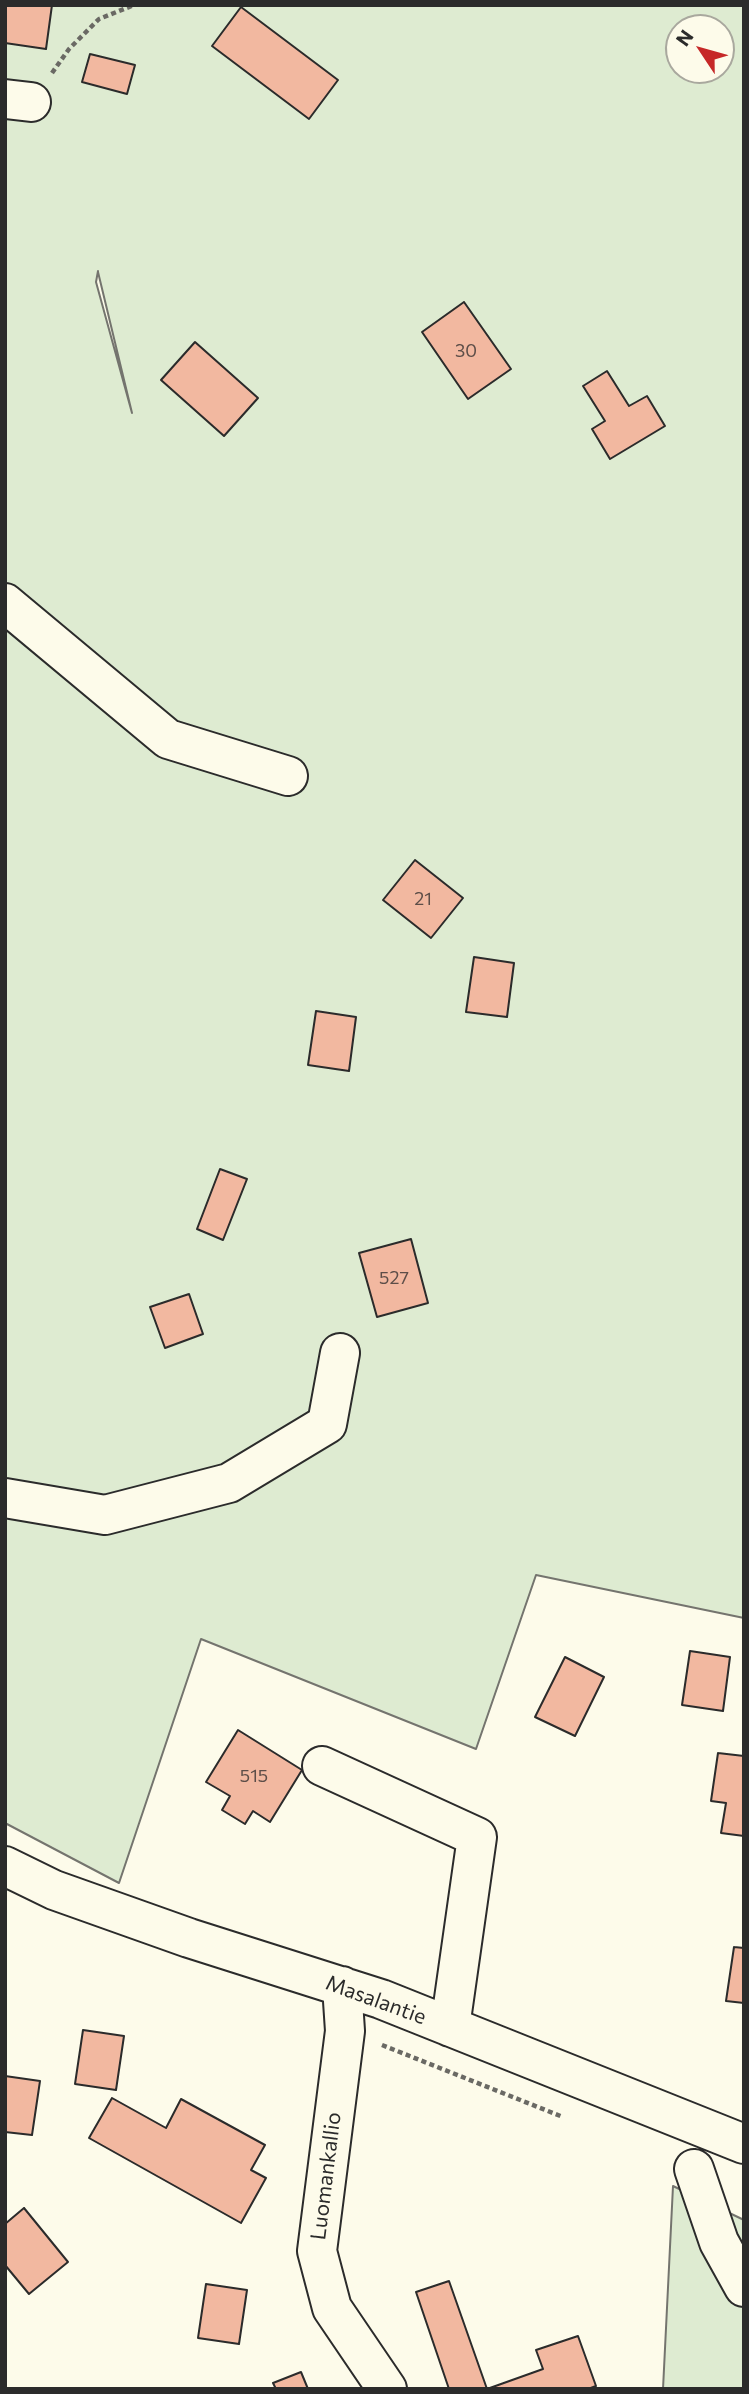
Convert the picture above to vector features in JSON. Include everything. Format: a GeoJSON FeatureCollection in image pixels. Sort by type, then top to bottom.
{"type":"FeatureCollection","features":[{"type":"Feature","properties":{"kind":"street"},"geometry":{"type":"LineString","coordinates":[[5,603],[168,739],[288,776]]}},
{"type":"Feature","properties":{"kind":"street"},"geometry":{"type":"LineString","coordinates":[[5,1498],[105,1516],[229,1483],[327,1424],[340,1353]]}},
{"type":"Feature","properties":{"kind":"street"},"geometry":{"type":"LineString","coordinates":[[322,1766],[477,1837],[450,2027]]}},
{"type":"Feature","properties":{"kind":"street","name":"Masalantie"},"geometry":{"type":"LineString","coordinates":[[5,1866],[54,1890],[177,1934],[381,1998],[744,2144]]}},
{"type":"Feature","properties":{"kind":"street","name":"Luomankallio"},"geometry":{"type":"LineString","coordinates":[[342,1986],[345,2031],[317,2251],[332,2308],[387,2389]]}},
{"type":"Feature","properties":{"kind":"street"},"geometry":{"type":"LineString","coordinates":[[694,2169],[719,2242],[744,2287]]}},
{"type":"Feature","properties":{"kind":"path"},"geometry":{"type":"LineString","coordinates":[[18,101],[99,19],[134,5]]}},
{"type":"Feature","properties":{"kind":"green space"},"geometry":{"type":"Polygon","coordinates":[[[5,5],[744,5],[744,1618],[536,1575],[476,1749],[201,1639],[119,1883],[5,1823],[5,5]],[[98,272],[96,282],[132,413],[98,272]]]}},
{"type":"Feature","properties":{"kind":"green space"},"geometry":{"type":"Polygon","coordinates":[[[673,2186],[744,2220],[744,2389],[663,2389],[673,2186]]]}},
{"type":"Feature","properties":{"kind":"building"},"geometry":{"type":"Polygon","coordinates":[[[5,5],[52,5],[46,49],[5,43],[5,5]]]}},
{"type":"Feature","properties":{"kind":"building"},"geometry":{"type":"Polygon","coordinates":[[[241,7],[338,80],[309,119],[212,46],[241,7]]]}},
{"type":"Feature","properties":{"kind":"building"},"geometry":{"type":"Polygon","coordinates":[[[90,54],[135,65],[127,94],[82,82],[90,54]]]}},
{"type":"Feature","properties":{"kind":"building"},"geometry":{"type":"Polygon","coordinates":[[[464,302],[511,369],[468,399],[422,332],[464,302]]]}},
{"type":"Feature","properties":{"kind":"building"},"geometry":{"type":"Polygon","coordinates":[[[195,342],[258,398],[224,436],[161,380],[195,342]]]}},
{"type":"Feature","properties":{"kind":"building"},"geometry":{"type":"Polygon","coordinates":[[[607,371],[629,406],[647,396],[665,426],[610,459],[592,429],[605,421],[583,386],[607,371]]]}},
{"type":"Feature","properties":{"kind":"building"},"geometry":{"type":"Polygon","coordinates":[[[415,860],[463,898],[431,938],[383,900],[415,860]]]}},
{"type":"Feature","properties":{"kind":"building"},"geometry":{"type":"Polygon","coordinates":[[[474,957],[514,963],[507,1017],[466,1012],[474,957]]]}},
{"type":"Feature","properties":{"kind":"building"},"geometry":{"type":"Polygon","coordinates":[[[316,1011],[356,1017],[349,1071],[308,1065],[316,1011]]]}},
{"type":"Feature","properties":{"kind":"building"},"geometry":{"type":"Polygon","coordinates":[[[220,1169],[247,1179],[223,1240],[197,1229],[220,1169]]]}},
{"type":"Feature","properties":{"kind":"building"},"geometry":{"type":"Polygon","coordinates":[[[411,1239],[428,1303],[377,1317],[359,1253],[411,1239]]]}},
{"type":"Feature","properties":{"kind":"building"},"geometry":{"type":"Polygon","coordinates":[[[189,1294],[203,1334],[165,1348],[150,1307],[189,1294]]]}},
{"type":"Feature","properties":{"kind":"building"},"geometry":{"type":"Polygon","coordinates":[[[690,1651],[730,1657],[723,1711],[682,1705],[690,1651]]]}},
{"type":"Feature","properties":{"kind":"building"},"geometry":{"type":"Polygon","coordinates":[[[565,1657],[604,1677],[575,1736],[535,1717],[565,1657]]]}},
{"type":"Feature","properties":{"kind":"building"},"geometry":{"type":"Polygon","coordinates":[[[238,1730],[302,1770],[270,1822],[253,1811],[245,1824],[222,1810],[230,1796],[206,1782],[238,1730]]]}},
{"type":"Feature","properties":{"kind":"building"},"geometry":{"type":"Polygon","coordinates":[[[718,1753],[744,1756],[744,1836],[721,1833],[726,1803],[711,1801],[718,1753]]]}},
{"type":"Feature","properties":{"kind":"building"},"geometry":{"type":"Polygon","coordinates":[[[734,1947],[744,1948],[744,2003],[726,2001],[734,1947]]]}},
{"type":"Feature","properties":{"kind":"building"},"geometry":{"type":"Polygon","coordinates":[[[83,2030],[124,2036],[116,2090],[75,2084],[83,2030]]]}},
{"type":"Feature","properties":{"kind":"building"},"geometry":{"type":"Polygon","coordinates":[[[5,2076],[40,2081],[32,2135],[5,2132],[5,2076]]]}},
{"type":"Feature","properties":{"kind":"building"},"geometry":{"type":"Polygon","coordinates":[[[112,2098],[166,2128],[181,2099],[265,2145],[251,2170],[266,2178],[241,2223],[89,2138],[112,2098]]]}},
{"type":"Feature","properties":{"kind":"building"},"geometry":{"type":"Polygon","coordinates":[[[24,2208],[68,2262],[29,2294],[5,2265],[5,2224],[24,2208]]]}},
{"type":"Feature","properties":{"kind":"building"},"geometry":{"type":"Polygon","coordinates":[[[449,2281],[487,2389],[449,2389],[416,2292],[449,2281]]]}},
{"type":"Feature","properties":{"kind":"building"},"geometry":{"type":"Polygon","coordinates":[[[206,2284],[247,2290],[239,2344],[198,2338],[206,2284]]]}},
{"type":"Feature","properties":{"kind":"building"},"geometry":{"type":"Polygon","coordinates":[[[578,2336],[596,2386],[588,2389],[487,2389],[543,2369],[536,2350],[578,2336]]]}},
{"type":"Feature","properties":{"kind":"building"},"geometry":{"type":"Polygon","coordinates":[[[301,2372],[308,2389],[276,2389],[273,2383],[301,2372]]]}}]}
